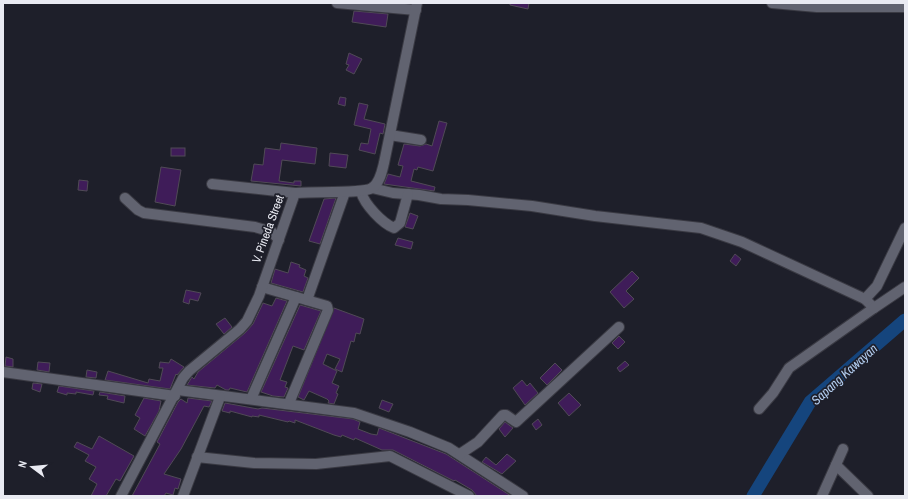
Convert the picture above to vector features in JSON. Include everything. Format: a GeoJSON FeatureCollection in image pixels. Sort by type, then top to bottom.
{"type":"FeatureCollection","features":[{"type":"Feature","properties":{"kind":"street"},"geometry":{"type":"LineString","coordinates":[[337,3],[417,7],[381,174],[372,188],[393,193],[441,200],[468,200],[532,206],[595,216],[701,228],[730,237],[865,298],[874,308]]}},
{"type":"Feature","properties":{"kind":"street"},"geometry":{"type":"LineString","coordinates":[[772,3],[817,7],[905,7]]}},
{"type":"Feature","properties":{"kind":"street"},"geometry":{"type":"LineString","coordinates":[[390,135],[421,140]]}},
{"type":"Feature","properties":{"kind":"street"},"geometry":{"type":"LineString","coordinates":[[212,184],[295,193]]}},
{"type":"Feature","properties":{"kind":"street","name":"V. Pineda Street"},"geometry":{"type":"LineString","coordinates":[[121,496],[189,371],[247,321],[262,287],[295,193],[361,192],[372,188]]}},
{"type":"Feature","properties":{"kind":"street"},"geometry":{"type":"LineString","coordinates":[[307,300],[345,192]]}},
{"type":"Feature","properties":{"kind":"street"},"geometry":{"type":"LineString","coordinates":[[361,192],[370,207],[388,226],[394,228],[400,223],[408,194]]}},
{"type":"Feature","properties":{"kind":"street"},"geometry":{"type":"LineString","coordinates":[[125,198],[144,213],[255,227],[272,232],[279,240]]}},
{"type":"Feature","properties":{"kind":"street"},"geometry":{"type":"LineString","coordinates":[[865,298],[877,286],[905,228]]}},
{"type":"Feature","properties":{"kind":"street"},"geometry":{"type":"LineString","coordinates":[[262,287],[327,306],[328,310],[289,403]]}},
{"type":"Feature","properties":{"kind":"street"},"geometry":{"type":"LineString","coordinates":[[759,409],[773,393],[789,368],[905,287]]}},
{"type":"Feature","properties":{"kind":"street"},"geometry":{"type":"LineString","coordinates":[[251,400],[296,297]]}},
{"type":"Feature","properties":{"kind":"street"},"geometry":{"type":"LineString","coordinates":[[460,454],[478,442],[503,415],[506,415],[516,422],[620,327]]}},
{"type":"Feature","properties":{"kind":"street"},"geometry":{"type":"LineString","coordinates":[[3,372],[177,393],[289,403],[354,412],[410,432],[460,454],[523,496]]}},
{"type":"Feature","properties":{"kind":"street"},"geometry":{"type":"LineString","coordinates":[[183,496],[220,397]]}},
{"type":"Feature","properties":{"kind":"street"},"geometry":{"type":"LineString","coordinates":[[822,496],[844,449]]}},
{"type":"Feature","properties":{"kind":"street"},"geometry":{"type":"LineString","coordinates":[[197,457],[254,463],[316,464],[390,456],[469,496]]}},
{"type":"Feature","properties":{"kind":"street"},"geometry":{"type":"LineString","coordinates":[[836,465],[868,496]]}},
{"type":"Feature","properties":{"kind":"building"},"geometry":{"type":"Polygon","coordinates":[[[510,3],[529,3],[528,9],[510,5],[510,3]]]}},
{"type":"Feature","properties":{"kind":"building"},"geometry":{"type":"Polygon","coordinates":[[[354,11],[388,14],[386,27],[352,22],[354,11]]]}},
{"type":"Feature","properties":{"kind":"building"},"geometry":{"type":"Polygon","coordinates":[[[349,53],[362,59],[354,74],[346,70],[349,65],[346,64],[349,53]]]}},
{"type":"Feature","properties":{"kind":"building"},"geometry":{"type":"Polygon","coordinates":[[[340,97],[346,98],[345,106],[338,104],[340,97]]]}},
{"type":"Feature","properties":{"kind":"building"},"geometry":{"type":"Polygon","coordinates":[[[359,103],[368,105],[364,119],[385,124],[383,134],[380,133],[375,154],[359,150],[361,143],[368,144],[371,129],[354,125],[359,103]]]}},
{"type":"Feature","properties":{"kind":"building"},"geometry":{"type":"Polygon","coordinates":[[[439,121],[447,123],[433,171],[418,167],[417,170],[414,169],[411,181],[435,187],[434,191],[384,184],[388,174],[400,177],[403,166],[398,165],[404,144],[420,146],[426,144],[432,146],[439,121]]]}},
{"type":"Feature","properties":{"kind":"building"},"geometry":{"type":"Polygon","coordinates":[[[281,143],[317,148],[315,164],[282,160],[279,181],[294,183],[294,181],[301,181],[301,186],[251,181],[254,164],[263,165],[265,148],[280,150],[281,143]]]}},
{"type":"Feature","properties":{"kind":"building"},"geometry":{"type":"Polygon","coordinates":[[[171,148],[185,148],[185,156],[171,156],[171,148]]]}},
{"type":"Feature","properties":{"kind":"building"},"geometry":{"type":"Polygon","coordinates":[[[330,153],[348,155],[346,168],[329,166],[330,153]]]}},
{"type":"Feature","properties":{"kind":"building"},"geometry":{"type":"Polygon","coordinates":[[[161,167],[181,170],[175,206],[155,202],[161,167]]]}},
{"type":"Feature","properties":{"kind":"building"},"geometry":{"type":"Polygon","coordinates":[[[79,180],[88,181],[87,191],[78,190],[79,180]]]}},
{"type":"Feature","properties":{"kind":"building"},"geometry":{"type":"Polygon","coordinates":[[[336,198],[320,244],[309,241],[324,199],[336,198]]]}},
{"type":"Feature","properties":{"kind":"building"},"geometry":{"type":"Polygon","coordinates":[[[410,213],[418,216],[413,229],[405,227],[410,213]]]}},
{"type":"Feature","properties":{"kind":"building"},"geometry":{"type":"Polygon","coordinates":[[[398,238],[413,242],[411,249],[395,245],[398,238]]]}},
{"type":"Feature","properties":{"kind":"building"},"geometry":{"type":"Polygon","coordinates":[[[735,254],[741,259],[736,266],[730,261],[735,254]]]}},
{"type":"Feature","properties":{"kind":"building"},"geometry":{"type":"Polygon","coordinates":[[[291,262],[300,265],[299,267],[306,270],[304,276],[308,278],[303,292],[271,283],[275,269],[288,273],[291,262]]]}},
{"type":"Feature","properties":{"kind":"building"},"geometry":{"type":"Polygon","coordinates":[[[632,271],[639,278],[626,291],[634,299],[624,308],[610,292],[632,271]]]}},
{"type":"Feature","properties":{"kind":"building"},"geometry":{"type":"Polygon","coordinates":[[[186,290],[201,293],[198,301],[190,299],[189,304],[183,302],[186,290]]]}},
{"type":"Feature","properties":{"kind":"building"},"geometry":{"type":"Polygon","coordinates":[[[276,298],[287,301],[247,392],[230,388],[229,390],[226,390],[217,385],[215,388],[187,385],[192,377],[194,379],[198,372],[245,333],[253,324],[263,303],[272,306],[276,298]]]}},
{"type":"Feature","properties":{"kind":"building"},"geometry":{"type":"Polygon","coordinates":[[[300,305],[321,311],[304,350],[293,346],[280,380],[287,382],[285,387],[288,388],[284,397],[273,396],[261,392],[300,305]]]}},
{"type":"Feature","properties":{"kind":"building"},"geometry":{"type":"Polygon","coordinates":[[[334,308],[364,319],[360,334],[356,333],[354,342],[351,341],[342,372],[335,369],[340,359],[327,354],[323,364],[337,371],[332,383],[339,386],[334,404],[328,403],[329,401],[327,399],[309,391],[304,400],[298,397],[334,308]]]}},
{"type":"Feature","properties":{"kind":"building"},"geometry":{"type":"Polygon","coordinates":[[[225,318],[232,327],[224,334],[216,324],[225,318]]]}},
{"type":"Feature","properties":{"kind":"building"},"geometry":{"type":"Polygon","coordinates":[[[619,336],[625,342],[618,349],[612,343],[619,336]]]}},
{"type":"Feature","properties":{"kind":"building"},"geometry":{"type":"Polygon","coordinates":[[[6,357],[13,359],[13,367],[5,366],[6,357]]]}},
{"type":"Feature","properties":{"kind":"building"},"geometry":{"type":"Polygon","coordinates":[[[171,359],[184,367],[177,375],[176,374],[170,389],[105,380],[108,371],[148,383],[149,379],[160,381],[163,368],[159,368],[160,362],[169,363],[171,359]]]}},
{"type":"Feature","properties":{"kind":"building"},"geometry":{"type":"Polygon","coordinates":[[[625,361],[629,365],[620,372],[617,368],[625,361]]]}},
{"type":"Feature","properties":{"kind":"building"},"geometry":{"type":"Polygon","coordinates":[[[38,362],[50,363],[49,372],[37,370],[38,362]]]}},
{"type":"Feature","properties":{"kind":"building"},"geometry":{"type":"Polygon","coordinates":[[[555,363],[562,370],[547,385],[540,378],[555,363]]]}},
{"type":"Feature","properties":{"kind":"building"},"geometry":{"type":"Polygon","coordinates":[[[87,370],[97,372],[96,378],[86,377],[87,370]]]}},
{"type":"Feature","properties":{"kind":"building"},"geometry":{"type":"Polygon","coordinates":[[[522,380],[527,386],[530,383],[538,393],[525,405],[513,388],[522,380]]]}},
{"type":"Feature","properties":{"kind":"building"},"geometry":{"type":"Polygon","coordinates":[[[33,383],[42,384],[40,392],[32,389],[33,383]]]}},
{"type":"Feature","properties":{"kind":"building"},"geometry":{"type":"Polygon","coordinates":[[[59,386],[94,391],[93,395],[76,392],[76,394],[67,393],[67,395],[57,392],[59,386]]]}},
{"type":"Feature","properties":{"kind":"building"},"geometry":{"type":"Polygon","coordinates":[[[100,392],[125,396],[124,403],[107,399],[108,396],[99,395],[100,392]]]}},
{"type":"Feature","properties":{"kind":"building"},"geometry":{"type":"Polygon","coordinates":[[[569,393],[581,405],[569,416],[558,403],[569,393]]]}},
{"type":"Feature","properties":{"kind":"building"},"geometry":{"type":"Polygon","coordinates":[[[144,398],[161,401],[159,411],[145,436],[134,429],[140,418],[135,415],[144,398]]]}},
{"type":"Feature","properties":{"kind":"building"},"geometry":{"type":"Polygon","coordinates":[[[188,398],[212,401],[209,407],[204,406],[181,449],[164,474],[181,479],[178,489],[175,488],[173,495],[166,493],[164,496],[132,496],[160,444],[157,442],[178,402],[181,399],[187,403],[188,398]]]}},
{"type":"Feature","properties":{"kind":"building"},"geometry":{"type":"Polygon","coordinates":[[[382,400],[393,404],[389,412],[379,408],[382,400]]]}},
{"type":"Feature","properties":{"kind":"building"},"geometry":{"type":"Polygon","coordinates":[[[225,403],[258,409],[262,408],[353,419],[360,422],[358,429],[371,434],[377,435],[379,428],[446,454],[511,496],[477,496],[472,490],[455,480],[454,481],[393,450],[382,450],[355,438],[354,440],[342,435],[341,437],[334,435],[295,420],[295,423],[259,415],[259,417],[252,417],[230,411],[230,413],[222,411],[225,403]]]}},
{"type":"Feature","properties":{"kind":"building"},"geometry":{"type":"Polygon","coordinates":[[[538,419],[542,425],[536,430],[532,424],[538,419]]]}},
{"type":"Feature","properties":{"kind":"building"},"geometry":{"type":"Polygon","coordinates":[[[505,422],[513,428],[505,437],[499,429],[505,422]]]}},
{"type":"Feature","properties":{"kind":"building"},"geometry":{"type":"Polygon","coordinates":[[[99,436],[134,456],[120,481],[116,479],[106,496],[91,496],[97,484],[89,479],[96,467],[85,461],[89,455],[74,447],[77,442],[92,449],[99,436]]]}},
{"type":"Feature","properties":{"kind":"building"},"geometry":{"type":"Polygon","coordinates":[[[507,454],[516,461],[502,474],[482,462],[486,457],[496,465],[507,454]]]}},
{"type":"Feature","properties":{"kind":"waterway","name":"Sapang Kawayan"},"geometry":{"type":"LineString","coordinates":[[753,496],[810,402],[905,320]]}}]}
